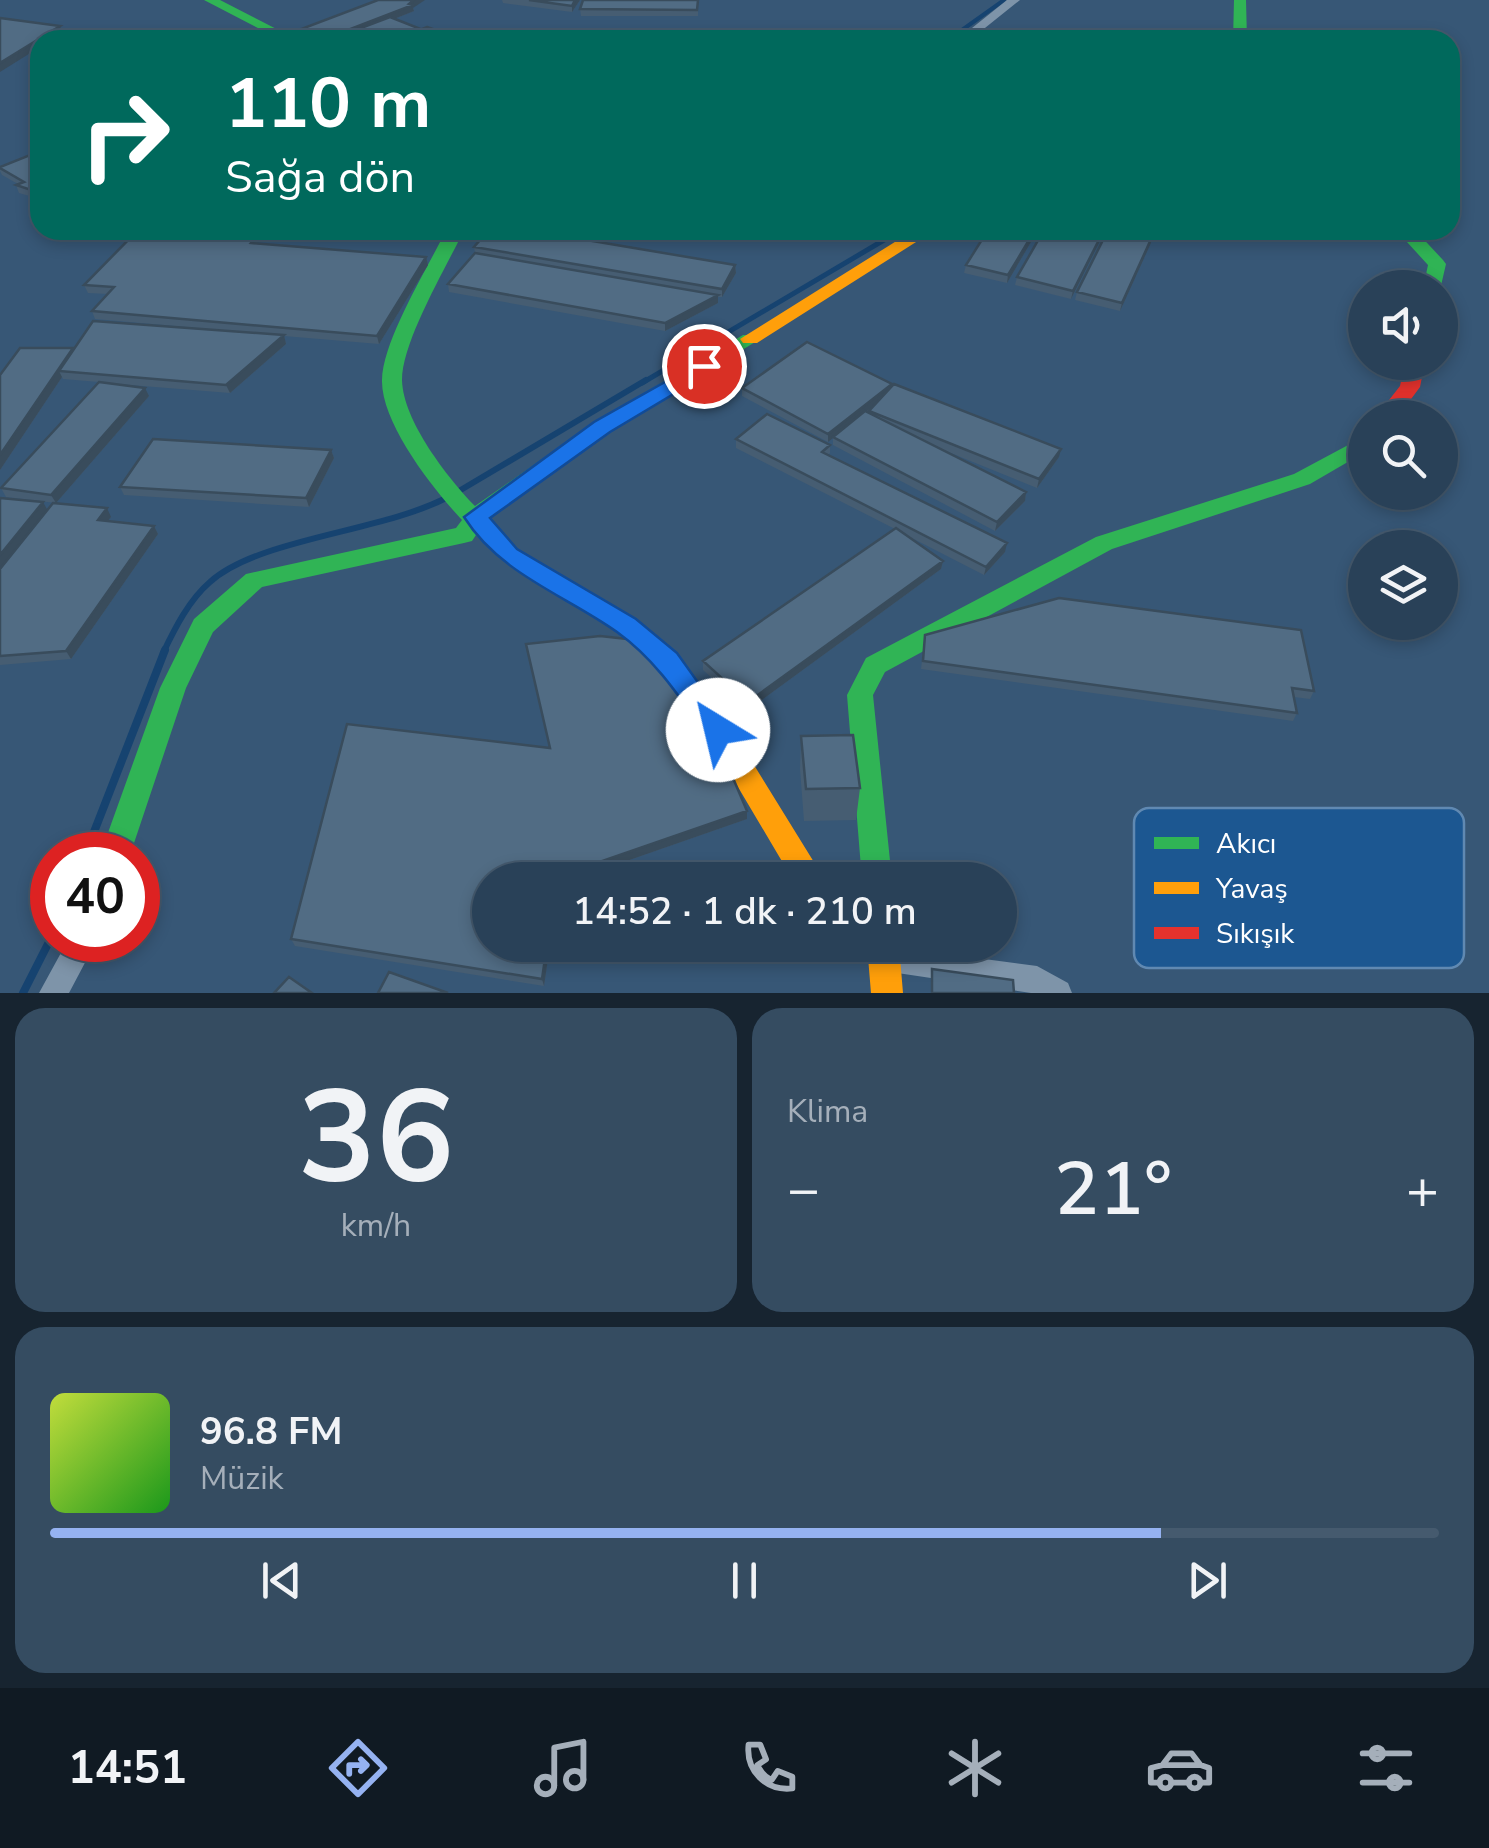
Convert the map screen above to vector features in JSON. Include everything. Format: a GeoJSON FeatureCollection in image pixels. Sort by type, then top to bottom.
{"type":"FeatureCollection","features":[{"type":"Feature","properties":{"kind":"street"},"geometry":{"type":"LineString","coordinates":[[210,0],[271,30]]}},
{"type":"Feature","properties":{"kind":"street"},"geometry":{"type":"LineString","coordinates":[[976,30],[1014,0]]}},
{"type":"Feature","properties":{"kind":"street"},"geometry":{"type":"LineString","coordinates":[[1240,0],[1240,30]]}},
{"type":"Feature","properties":{"kind":"street"},"geometry":{"type":"LineString","coordinates":[[450,240],[398,349],[392,382],[404,422],[444,487],[509,555],[628,626],[668,660],[718,730],[799,862]]}},
{"type":"Feature","properties":{"kind":"street"},"geometry":{"type":"LineString","coordinates":[[123,832],[173,688],[203,626],[256,580],[464,535],[471,513],[602,427],[911,240]]}},
{"type":"Feature","properties":{"kind":"street"},"geometry":{"type":"LineString","coordinates":[[1414,240],[1437,264],[1436,270]]}},
{"type":"Feature","properties":{"kind":"street"},"geometry":{"type":"LineString","coordinates":[[875,862],[860,695],[875,665],[1104,542],[1302,479],[1348,453]]}},
{"type":"Feature","properties":{"kind":"street"},"geometry":{"type":"LineString","coordinates":[[52,993],[70,962]]}},
{"type":"Feature","properties":{"kind":"street"},"geometry":{"type":"LineString","coordinates":[[880,964],[1036,980],[1058,993]]}},
{"type":"Feature","properties":{"kind":"building"},"geometry":{"type":"Polygon","coordinates":[[[378,0],[414,0],[409,4],[413,5],[348,30],[299,30],[378,0]]]}},
{"type":"Feature","properties":{"kind":"building"},"geometry":{"type":"Polygon","coordinates":[[[529,0],[575,0],[572,6],[529,0]]]}},
{"type":"Feature","properties":{"kind":"building"},"geometry":{"type":"Polygon","coordinates":[[[583,0],[698,0],[697,10],[580,9],[583,0]]]}},
{"type":"Feature","properties":{"kind":"building"},"geometry":{"type":"Polygon","coordinates":[[[390,17],[418,28],[413,30],[356,30],[390,17]]]}},
{"type":"Feature","properties":{"kind":"building"},"geometry":{"type":"Polygon","coordinates":[[[0,18],[60,26],[54,30],[30,30],[30,44],[0,63],[0,18]]]}},
{"type":"Feature","properties":{"kind":"building"},"geometry":{"type":"Polygon","coordinates":[[[30,155],[30,190],[16,185],[24,182],[0,167],[30,155]]]}},
{"type":"Feature","properties":{"kind":"building"},"geometry":{"type":"Polygon","coordinates":[[[128,240],[254,240],[251,243],[426,257],[377,336],[92,311],[114,287],[84,285],[128,240]]]}},
{"type":"Feature","properties":{"kind":"building"},"geometry":{"type":"Polygon","coordinates":[[[480,240],[586,240],[735,265],[722,289],[474,247],[480,240]]]}},
{"type":"Feature","properties":{"kind":"building"},"geometry":{"type":"Polygon","coordinates":[[[982,240],[1029,240],[1008,275],[966,265],[982,240]]]}},
{"type":"Feature","properties":{"kind":"building"},"geometry":{"type":"Polygon","coordinates":[[[1038,240],[1099,240],[1073,291],[1017,277],[1038,240]]]}},
{"type":"Feature","properties":{"kind":"building"},"geometry":{"type":"Polygon","coordinates":[[[1103,240],[1151,240],[1122,303],[1077,292],[1103,240]]]}},
{"type":"Feature","properties":{"kind":"building"},"geometry":{"type":"Polygon","coordinates":[[[475,253],[718,295],[665,323],[448,284],[475,253]]]}},
{"type":"Feature","properties":{"kind":"building"},"geometry":{"type":"Polygon","coordinates":[[[93,321],[284,335],[226,385],[59,371],[93,321]]]}},
{"type":"Feature","properties":{"kind":"building"},"geometry":{"type":"Polygon","coordinates":[[[807,342],[892,384],[828,434],[742,388],[807,342]]]}},
{"type":"Feature","properties":{"kind":"building"},"geometry":{"type":"Polygon","coordinates":[[[20,348],[73,348],[0,455],[0,375],[20,348]]]}},
{"type":"Feature","properties":{"kind":"building"},"geometry":{"type":"Polygon","coordinates":[[[99,382],[145,388],[51,495],[1,488],[99,382]]]}},
{"type":"Feature","properties":{"kind":"building"},"geometry":{"type":"Polygon","coordinates":[[[894,384],[1061,449],[1039,479],[869,411],[894,384]]]}},
{"type":"Feature","properties":{"kind":"building"},"geometry":{"type":"Polygon","coordinates":[[[865,411],[1026,492],[997,522],[833,437],[865,411]]]}},
{"type":"Feature","properties":{"kind":"building"},"geometry":{"type":"Polygon","coordinates":[[[767,414],[830,445],[822,452],[1007,543],[986,567],[736,439],[767,414]]]}},
{"type":"Feature","properties":{"kind":"building"},"geometry":{"type":"Polygon","coordinates":[[[153,439],[331,450],[306,498],[120,487],[153,439]]]}},
{"type":"Feature","properties":{"kind":"building"},"geometry":{"type":"Polygon","coordinates":[[[0,498],[43,502],[0,555],[0,498]]]}},
{"type":"Feature","properties":{"kind":"building"},"geometry":{"type":"Polygon","coordinates":[[[53,503],[107,508],[98,520],[154,526],[66,651],[0,656],[0,569],[53,503]]]}},
{"type":"Feature","properties":{"kind":"building"},"geometry":{"type":"Polygon","coordinates":[[[896,528],[943,561],[748,702],[703,661],[896,528]]]}},
{"type":"Feature","properties":{"kind":"building"},"geometry":{"type":"Polygon","coordinates":[[[1059,598],[1301,630],[1314,691],[1292,688],[1297,713],[923,661],[925,635],[1059,598]]]}},
{"type":"Feature","properties":{"kind":"building"},"geometry":{"type":"Polygon","coordinates":[[[600,636],[627,639],[658,660],[687,688],[703,726],[710,724],[747,811],[599,862],[472,862],[472,962],[544,962],[542,979],[291,939],[347,724],[550,748],[526,644],[600,636]]]}},
{"type":"Feature","properties":{"kind":"building"},"geometry":{"type":"Polygon","coordinates":[[[853,735],[860,788],[806,789],[801,736],[853,735]]]}},
{"type":"Feature","properties":{"kind":"building"},"geometry":{"type":"Polygon","coordinates":[[[932,969],[1013,980],[1014,993],[932,993],[932,969]]]}},
{"type":"Feature","properties":{"kind":"building"},"geometry":{"type":"Polygon","coordinates":[[[389,972],[448,993],[378,993],[389,972]]]}},
{"type":"Feature","properties":{"kind":"building"},"geometry":{"type":"Polygon","coordinates":[[[289,977],[312,993],[274,993],[289,977]]]}},
{"type":"Feature","properties":{"kind":"waterway"},"geometry":{"type":"LineString","coordinates":[[962,30],[1004,0]]}},
{"type":"Feature","properties":{"kind":"waterway"},"geometry":{"type":"LineString","coordinates":[[642,383],[884,240]]}},
{"type":"Feature","properties":{"kind":"waterway"},"geometry":{"type":"LineString","coordinates":[[459,491],[646,380]]}},
{"type":"Feature","properties":{"kind":"waterway"},"geometry":{"type":"LineString","coordinates":[[163,653],[195,597],[232,567],[289,545],[390,519],[448,497]]}},
{"type":"Feature","properties":{"kind":"waterway"},"geometry":{"type":"LineString","coordinates":[[94,832],[165,650]]}},
{"type":"Feature","properties":{"kind":"waterway"},"geometry":{"type":"LineString","coordinates":[[23,993],[39,962]]}},
{"type":"Feature","properties":{"kind":"traffic: fast"},"geometry":{"type":"LineString","coordinates":[[210,0],[271,30]]}},
{"type":"Feature","properties":{"kind":"traffic: fast"},"geometry":{"type":"LineString","coordinates":[[1240,0],[1240,30]]}},
{"type":"Feature","properties":{"kind":"traffic: fast"},"geometry":{"type":"LineString","coordinates":[[450,240],[398,349],[392,382],[404,422],[444,487],[509,555],[628,626],[667,660],[736,760]]}},
{"type":"Feature","properties":{"kind":"traffic: fast"},"geometry":{"type":"LineString","coordinates":[[1414,240],[1437,264],[1436,270]]}},
{"type":"Feature","properties":{"kind":"traffic: fast"},"geometry":{"type":"LineString","coordinates":[[123,832],[173,688],[203,626],[255,580],[464,535],[475,517],[602,427],[750,339]]}},
{"type":"Feature","properties":{"kind":"traffic: fast"},"geometry":{"type":"LineString","coordinates":[[875,862],[860,695],[875,665],[1104,543],[1302,479],[1348,453]]}},
{"type":"Feature","properties":{"kind":"traffic: slow"},"geometry":{"type":"LineString","coordinates":[[750,339],[910,240]]}},
{"type":"Feature","properties":{"kind":"traffic: slow"},"geometry":{"type":"LineString","coordinates":[[736,760],[799,862]]}},
{"type":"Feature","properties":{"kind":"traffic: slow"},"geometry":{"type":"LineString","coordinates":[[884,962],[887,993]]}},
{"type":"Feature","properties":{"kind":"traffic: jam"},"geometry":{"type":"LineString","coordinates":[[1400,400],[1411,380]]}},
{"type":"Feature","properties":{"kind":"route"},"geometry":{"type":"LineString","coordinates":[[704,366],[602,427],[476,517],[509,555],[628,626],[668,660],[718,730]]}}]}
